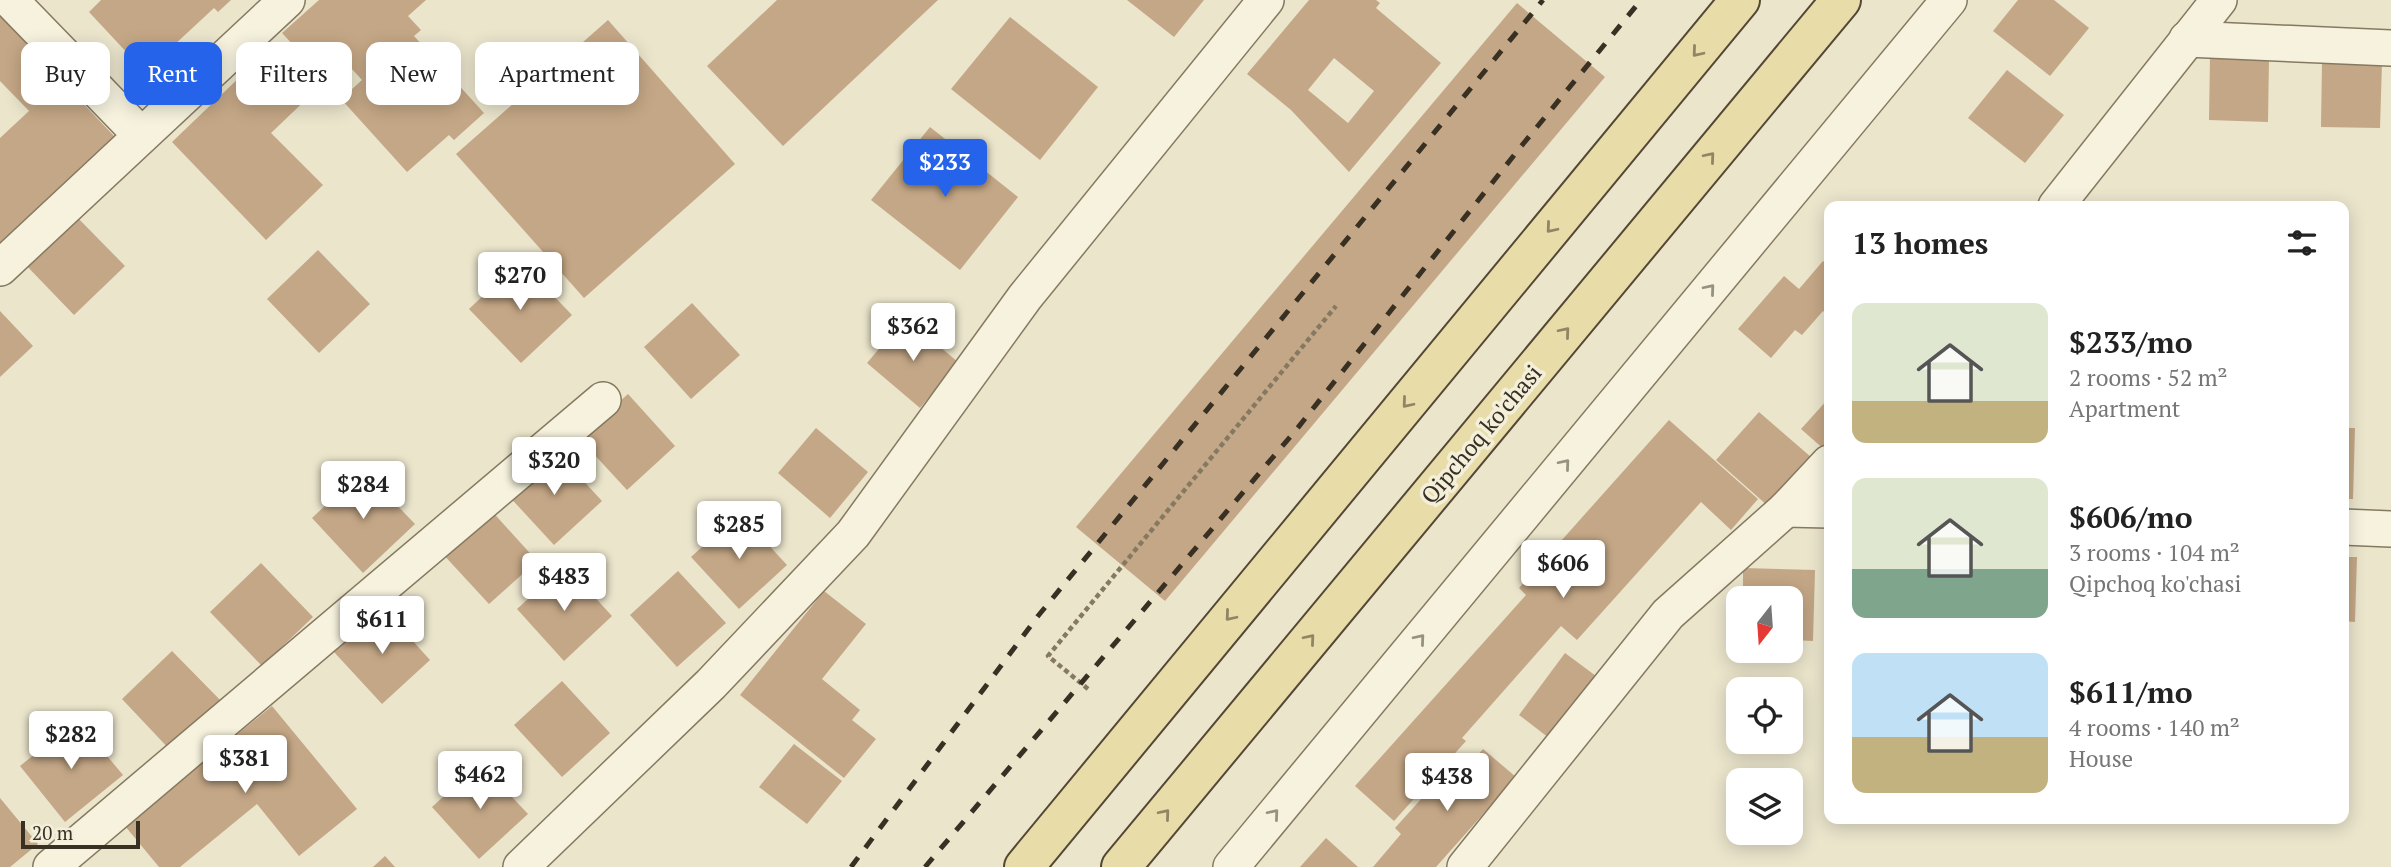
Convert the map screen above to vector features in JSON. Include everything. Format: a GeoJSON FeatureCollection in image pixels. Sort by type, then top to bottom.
{"type":"FeatureCollection","features":[{"type":"Feature","properties":{"kind":"main road"},"geometry":{"type":"LineString","coordinates":[[1024,867],[1740,0]]}},
{"type":"Feature","properties":{"kind":"main road","name":"Qipchoq ko'chasi"},"geometry":{"type":"LineString","coordinates":[[1121,867],[1841,0]]}},
{"type":"Feature","properties":{"kind":"street"},"geometry":{"type":"LineString","coordinates":[[10,0],[141,135]]}},
{"type":"Feature","properties":{"kind":"street"},"geometry":{"type":"LineString","coordinates":[[0,268],[287,0]]}},
{"type":"Feature","properties":{"kind":"street"},"geometry":{"type":"LineString","coordinates":[[521,867],[711,684],[853,534],[1025,297],[1266,0]]}},
{"type":"Feature","properties":{"kind":"street"},"geometry":{"type":"LineString","coordinates":[[1231,867],[1950,0]]}},
{"type":"Feature","properties":{"kind":"street"},"geometry":{"type":"LineString","coordinates":[[2060,201],[2219,0]]}},
{"type":"Feature","properties":{"kind":"street"},"geometry":{"type":"LineString","coordinates":[[2187,39],[2391,48]]}},
{"type":"Feature","properties":{"kind":"street"},"geometry":{"type":"LineString","coordinates":[[51,867],[603,400]]}},
{"type":"Feature","properties":{"kind":"street"},"geometry":{"type":"LineString","coordinates":[[1465,867],[1668,614],[1786,509],[1824,468]]}},
{"type":"Feature","properties":{"kind":"street"},"geometry":{"type":"LineString","coordinates":[[1786,509],[1824,510]]}},
{"type":"Feature","properties":{"kind":"street"},"geometry":{"type":"LineString","coordinates":[[2349,527],[2391,529]]}},
{"type":"Feature","properties":{"kind":"path"},"geometry":{"type":"LineString","coordinates":[[1088,689],[1048,656],[1335,306]]}},
{"type":"Feature","properties":{"kind":"building"},"geometry":{"type":"Polygon","coordinates":[[[101,0],[231,0],[218,12],[214,8],[177,42],[124,42],[124,50],[89,12],[101,0]]]}},
{"type":"Feature","properties":{"kind":"building"},"geometry":{"type":"Polygon","coordinates":[[[319,0],[426,0],[408,16],[421,30],[414,36],[419,42],[366,42],[366,105],[461,105],[461,88],[484,113],[454,140],[449,135],[407,172],[346,105],[352,105],[352,89],[362,80],[352,69],[352,42],[290,42],[282,33],[319,0]]]}},
{"type":"Feature","properties":{"kind":"building"},"geometry":{"type":"Polygon","coordinates":[[[777,0],[938,0],[783,146],[707,66],[777,0]]]}},
{"type":"Feature","properties":{"kind":"building"},"geometry":{"type":"Polygon","coordinates":[[[1127,0],[1204,0],[1174,37],[1127,0]]]}},
{"type":"Feature","properties":{"kind":"building"},"geometry":{"type":"Polygon","coordinates":[[[1309,0],[1376,0],[1380,3],[1376,8],[1441,63],[1349,172],[1291,110],[1247,74],[1309,0]],[[1334,58],[1308,90],[1348,123],[1374,91],[1334,58]]]}},
{"type":"Feature","properties":{"kind":"building"},"geometry":{"type":"Polygon","coordinates":[[[2018,0],[2054,0],[2089,28],[2050,76],[1993,31],[2018,0]]]}},
{"type":"Feature","properties":{"kind":"building"},"geometry":{"type":"Polygon","coordinates":[[[1517,3],[1605,77],[1165,601],[1076,527],[1517,3]]]}},
{"type":"Feature","properties":{"kind":"building"},"geometry":{"type":"Polygon","coordinates":[[[0,16],[25,42],[21,42],[21,103],[0,81],[0,16]]]}},
{"type":"Feature","properties":{"kind":"building"},"geometry":{"type":"Polygon","coordinates":[[[1010,17],[1098,87],[1040,160],[951,89],[1010,17]]]}},
{"type":"Feature","properties":{"kind":"building"},"geometry":{"type":"Polygon","coordinates":[[[608,20],[627,42],[583,42],[608,20]]]}},
{"type":"Feature","properties":{"kind":"building"},"geometry":{"type":"Polygon","coordinates":[[[639,55],[735,164],[584,298],[456,154],[512,105],[639,105],[639,55]]]}},
{"type":"Feature","properties":{"kind":"building"},"geometry":{"type":"Polygon","coordinates":[[[2210,56],[2269,57],[2268,122],[2209,120],[2210,56]]]}},
{"type":"Feature","properties":{"kind":"building"},"geometry":{"type":"Polygon","coordinates":[[[2322,62],[2382,63],[2380,128],[2321,127],[2322,62]]]}},
{"type":"Feature","properties":{"kind":"building"},"geometry":{"type":"Polygon","coordinates":[[[2007,70],[2064,115],[2025,163],[1968,118],[2007,70]]]}},
{"type":"Feature","properties":{"kind":"building"},"geometry":{"type":"Polygon","coordinates":[[[236,81],[236,105],[300,105],[271,133],[323,185],[266,240],[172,142],[211,105],[222,105],[222,94],[236,81]]]}},
{"type":"Feature","properties":{"kind":"building"},"geometry":{"type":"Polygon","coordinates":[[[23,105],[85,105],[114,136],[0,244],[0,138],[29,111],[23,105]]]}},
{"type":"Feature","properties":{"kind":"building"},"geometry":{"type":"Polygon","coordinates":[[[930,127],[1018,197],[960,270],[871,200],[930,127]]]}},
{"type":"Feature","properties":{"kind":"building"},"geometry":{"type":"Polygon","coordinates":[[[73,213],[125,266],[74,315],[22,261],[73,213]]]}},
{"type":"Feature","properties":{"kind":"building"},"geometry":{"type":"Polygon","coordinates":[[[318,250],[370,304],[319,353],[267,299],[318,250]]]}},
{"type":"Feature","properties":{"kind":"building"},"geometry":{"type":"Polygon","coordinates":[[[520,261],[572,315],[521,363],[469,309],[520,261]]]}},
{"type":"Feature","properties":{"kind":"building"},"geometry":{"type":"Polygon","coordinates":[[[1824,262],[1824,312],[1802,335],[1795,330],[1771,358],[1738,329],[1784,276],[1799,289],[1824,262]]]}},
{"type":"Feature","properties":{"kind":"building"},"geometry":{"type":"Polygon","coordinates":[[[692,303],[740,355],[691,399],[644,347],[692,303]]]}},
{"type":"Feature","properties":{"kind":"building"},"geometry":{"type":"Polygon","coordinates":[[[0,311],[33,346],[0,377],[0,311]]]}},
{"type":"Feature","properties":{"kind":"building"},"geometry":{"type":"Polygon","coordinates":[[[905,318],[958,362],[920,408],[867,363],[905,318]]]}},
{"type":"Feature","properties":{"kind":"building"},"geometry":{"type":"Polygon","coordinates":[[[628,394],[675,446],[627,490],[579,438],[628,394]]]}},
{"type":"Feature","properties":{"kind":"building"},"geometry":{"type":"Polygon","coordinates":[[[1824,404],[1824,449],[1801,429],[1824,404]]]}},
{"type":"Feature","properties":{"kind":"building"},"geometry":{"type":"Polygon","coordinates":[[[1759,412],[1811,457],[1768,506],[1716,460],[1759,412]]]}},
{"type":"Feature","properties":{"kind":"building"},"geometry":{"type":"Polygon","coordinates":[[[1669,420],[1758,499],[1731,530],[1701,502],[1577,640],[1561,626],[1462,738],[1466,741],[1394,821],[1355,786],[1526,595],[1519,588],[1669,420]]]}},
{"type":"Feature","properties":{"kind":"building"},"geometry":{"type":"Polygon","coordinates":[[[816,428],[868,472],[830,518],[778,473],[816,428]]]}},
{"type":"Feature","properties":{"kind":"building"},"geometry":{"type":"Polygon","coordinates":[[[2349,428],[2355,428],[2353,499],[2349,499],[2349,428]]]}},
{"type":"Feature","properties":{"kind":"building"},"geometry":{"type":"Polygon","coordinates":[[[554,449],[602,501],[554,545],[506,493],[554,449]]]}},
{"type":"Feature","properties":{"kind":"building"},"geometry":{"type":"Polygon","coordinates":[[[363,470],[415,524],[363,573],[312,518],[363,470]]]}},
{"type":"Feature","properties":{"kind":"building"},"geometry":{"type":"Polygon","coordinates":[[[489,508],[537,561],[489,604],[441,552],[489,508]]]}},
{"type":"Feature","properties":{"kind":"building"},"geometry":{"type":"Polygon","coordinates":[[[739,513],[787,565],[739,609],[691,557],[739,513]]]}},
{"type":"Feature","properties":{"kind":"building"},"geometry":{"type":"Polygon","coordinates":[[[2349,557],[2357,557],[2355,622],[2349,622],[2349,557]]]}},
{"type":"Feature","properties":{"kind":"building"},"geometry":{"type":"Polygon","coordinates":[[[261,563],[313,617],[262,666],[210,612],[261,563]]]}},
{"type":"Feature","properties":{"kind":"building"},"geometry":{"type":"Polygon","coordinates":[[[565,565],[612,616],[564,661],[517,609],[565,565]]]}},
{"type":"Feature","properties":{"kind":"building"},"geometry":{"type":"Polygon","coordinates":[[[1743,568],[1815,570],[1813,641],[1803,641],[1803,586],[1743,586],[1743,568]]]}},
{"type":"Feature","properties":{"kind":"building"},"geometry":{"type":"Polygon","coordinates":[[[678,571],[726,623],[677,667],[630,615],[678,571]]]}},
{"type":"Feature","properties":{"kind":"building"},"geometry":{"type":"Polygon","coordinates":[[[824,591],[866,624],[822,679],[860,710],[852,720],[876,739],[844,778],[740,695],[824,591]]]}},
{"type":"Feature","properties":{"kind":"building"},"geometry":{"type":"Polygon","coordinates":[[[383,608],[430,660],[382,704],[334,652],[383,608]]]}},
{"type":"Feature","properties":{"kind":"building"},"geometry":{"type":"Polygon","coordinates":[[[172,651],[225,705],[173,753],[122,699],[172,651]]]}},
{"type":"Feature","properties":{"kind":"building"},"geometry":{"type":"Polygon","coordinates":[[[1565,653],[1596,676],[1549,738],[1519,715],[1565,653]]]}},
{"type":"Feature","properties":{"kind":"building"},"geometry":{"type":"Polygon","coordinates":[[[562,681],[610,733],[562,777],[514,725],[562,681]]]}},
{"type":"Feature","properties":{"kind":"building"},"geometry":{"type":"Polygon","coordinates":[[[272,706],[357,809],[299,856],[257,804],[180,867],[159,867],[125,826],[272,706]]]}},
{"type":"Feature","properties":{"kind":"building"},"geometry":{"type":"Polygon","coordinates":[[[77,720],[123,775],[65,822],[20,766],[77,720]]]}},
{"type":"Feature","properties":{"kind":"building"},"geometry":{"type":"Polygon","coordinates":[[[794,744],[842,781],[807,824],[759,787],[794,744]]]}},
{"type":"Feature","properties":{"kind":"building"},"geometry":{"type":"Polygon","coordinates":[[[1483,749],[1516,777],[1436,867],[1373,867],[1401,834],[1395,828],[1459,757],[1469,765],[1483,749]]]}},
{"type":"Feature","properties":{"kind":"building"},"geometry":{"type":"Polygon","coordinates":[[[480,763],[528,814],[479,859],[432,807],[480,763]]]}},
{"type":"Feature","properties":{"kind":"building"},"geometry":{"type":"Polygon","coordinates":[[[0,798],[38,844],[10,867],[0,867],[0,798]]]}},
{"type":"Feature","properties":{"kind":"building"},"geometry":{"type":"Polygon","coordinates":[[[1326,838],[1358,867],[1300,867],[1326,838]]]}},
{"type":"Feature","properties":{"kind":"building"},"geometry":{"type":"Polygon","coordinates":[[[385,856],[395,867],[373,867],[385,856]]]}},
{"type":"Feature","properties":{"kind":"railway"},"geometry":{"type":"LineString","coordinates":[[851,867],[1038,616],[1543,0]]}},
{"type":"Feature","properties":{"kind":"railway"},"geometry":{"type":"LineString","coordinates":[[925,867],[1296,430],[1641,0]]}}]}
